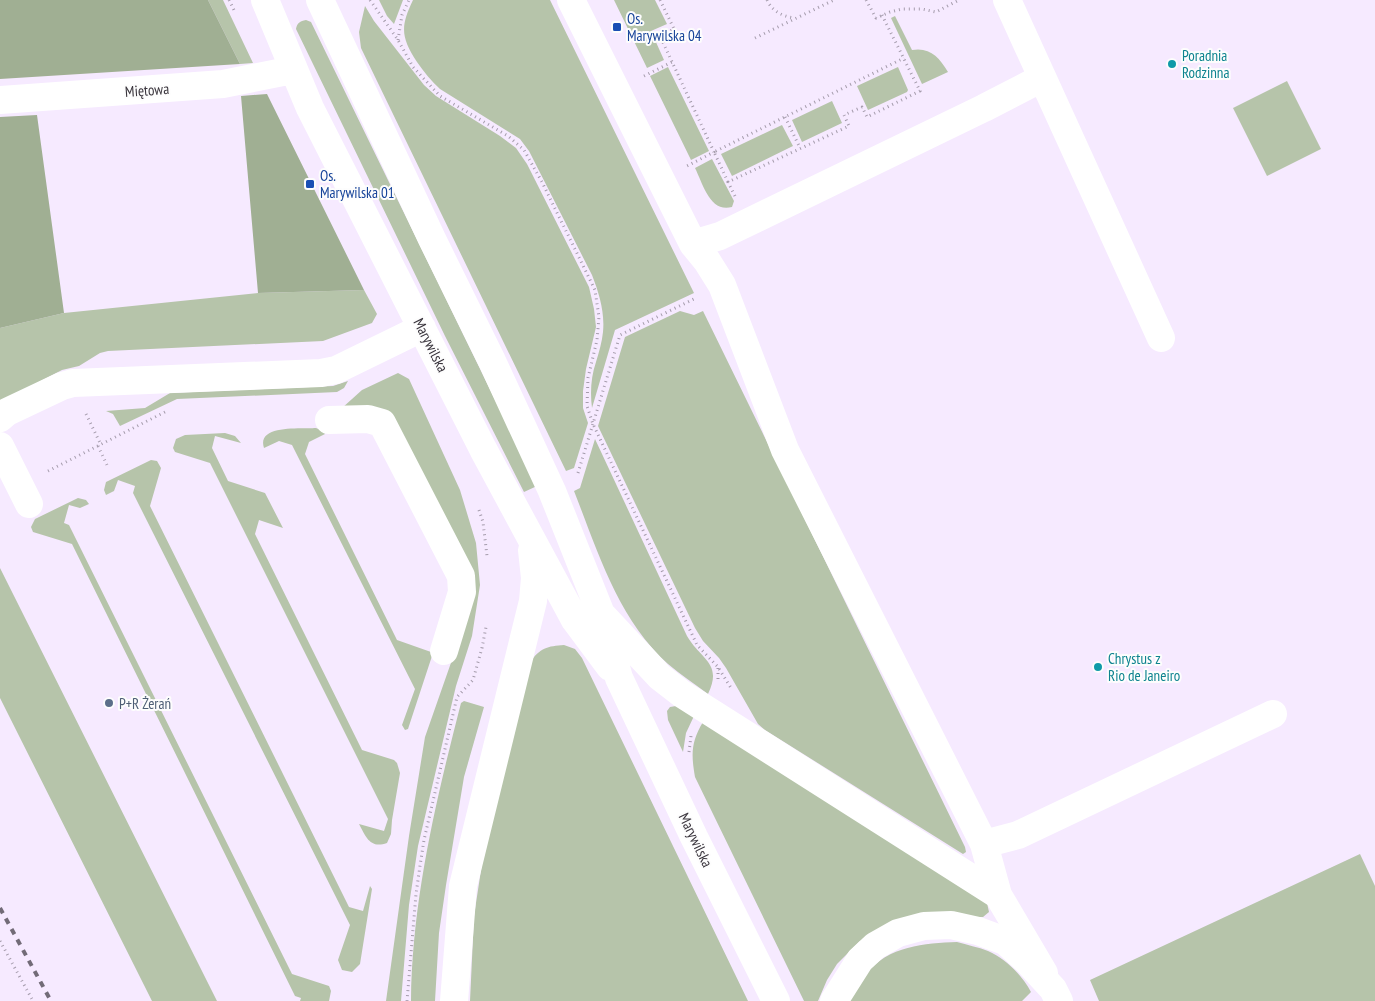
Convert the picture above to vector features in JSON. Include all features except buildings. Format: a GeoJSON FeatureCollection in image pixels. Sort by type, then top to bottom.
{"type":"FeatureCollection","features":[{"type":"Feature","properties":{"kind":"street","name":"Marywilska"},"geometry":{"type":"LineString","coordinates":[[265,0],[319,125],[483,449],[575,620],[618,678]]}},
{"type":"Feature","properties":{"kind":"street","name":"Marywilska"},"geometry":{"type":"LineString","coordinates":[[320,0],[548,482],[601,614],[618,678],[694,837],[776,1001]]}},
{"type":"Feature","properties":{"kind":"street"},"geometry":{"type":"LineString","coordinates":[[571,0],[693,244],[707,261],[722,285],[785,450],[984,844],[998,895],[1056,995]]}},
{"type":"Feature","properties":{"kind":"street"},"geometry":{"type":"LineString","coordinates":[[1007,0],[1161,338]]}},
{"type":"Feature","properties":{"kind":"street","name":"Miętowa"},"geometry":{"type":"LineString","coordinates":[[0,100],[223,84],[294,70]]}},
{"type":"Feature","properties":{"kind":"street"},"geometry":{"type":"LineString","coordinates":[[693,244],[720,236],[1042,78]]}},
{"type":"Feature","properties":{"kind":"street"},"geometry":{"type":"LineString","coordinates":[[0,418],[7,412],[62,386],[79,382],[321,373],[336,370],[422,328]]}},
{"type":"Feature","properties":{"kind":"street"},"geometry":{"type":"LineString","coordinates":[[329,420],[368,419],[382,423],[461,576],[462,592],[444,651]]}},
{"type":"Feature","properties":{"kind":"street"},"geometry":{"type":"LineString","coordinates":[[0,446],[13,502]]}},
{"type":"Feature","properties":{"kind":"street"},"geometry":{"type":"LineString","coordinates":[[454,1001],[463,886],[533,601],[534,563],[525,527]]}},
{"type":"Feature","properties":{"kind":"street"},"geometry":{"type":"LineString","coordinates":[[601,614],[660,677],[705,708],[998,895]]}},
{"type":"Feature","properties":{"kind":"street"},"geometry":{"type":"LineString","coordinates":[[984,844],[1018,835],[1273,714]]}},
{"type":"Feature","properties":{"kind":"street"},"geometry":{"type":"LineString","coordinates":[[834,1001],[860,960],[875,946],[898,933],[924,926],[951,925],[978,931],[1005,941],[1028,962],[1056,995]]}},
{"type":"Feature","properties":{"kind":"path"},"geometry":{"type":"LineString","coordinates":[[370,0],[398,40],[413,67],[440,96],[508,136],[524,150],[542,182],[595,290],[599,317],[597,340],[588,378],[587,406],[593,424],[697,645],[718,667],[733,690]]}},
{"type":"Feature","properties":{"kind":"path"},"geometry":{"type":"LineString","coordinates":[[398,40],[402,15],[409,0]]}},
{"type":"Feature","properties":{"kind":"path"},"geometry":{"type":"LineString","coordinates":[[660,0],[674,30],[660,36],[736,198]]}},
{"type":"Feature","properties":{"kind":"path"},"geometry":{"type":"LineString","coordinates":[[766,0],[769,6],[777,13],[796,18]]}},
{"type":"Feature","properties":{"kind":"path"},"geometry":{"type":"LineString","coordinates":[[755,38],[834,0]]}},
{"type":"Feature","properties":{"kind":"path"},"geometry":{"type":"LineString","coordinates":[[866,0],[876,18],[902,9],[922,9],[936,12],[959,0]]}},
{"type":"Feature","properties":{"kind":"path"},"geometry":{"type":"LineString","coordinates":[[728,182],[849,126],[844,115],[850,112],[862,107],[868,118],[920,91],[882,15]]}},
{"type":"Feature","properties":{"kind":"path"},"geometry":{"type":"LineString","coordinates":[[686,166],[904,58]]}},
{"type":"Feature","properties":{"kind":"path"},"geometry":{"type":"LineString","coordinates":[[641,77],[672,62]]}},
{"type":"Feature","properties":{"kind":"path"},"geometry":{"type":"LineString","coordinates":[[785,117],[800,148]]}},
{"type":"Feature","properties":{"kind":"path"},"geometry":{"type":"LineString","coordinates":[[576,480],[620,335],[722,285]]}},
{"type":"Feature","properties":{"kind":"path"},"geometry":{"type":"LineString","coordinates":[[82,408],[107,466]]}},
{"type":"Feature","properties":{"kind":"path"},"geometry":{"type":"LineString","coordinates":[[46,472],[170,409]]}},
{"type":"Feature","properties":{"kind":"path"},"geometry":{"type":"LineString","coordinates":[[689,754],[691,736],[718,685],[718,667]]}},
{"type":"Feature","properties":{"kind":"path"},"geometry":{"type":"LineString","coordinates":[[0,940],[33,1001]]}},
{"type":"Feature","properties":{"kind":"green space"},"geometry":{"type":"Polygon","coordinates":[[[0,0],[208,0],[240,64],[0,79],[0,0]]]}},
{"type":"Feature","properties":{"kind":"green space"},"geometry":{"type":"Polygon","coordinates":[[[208,0],[223,0],[253,63],[240,64],[208,0]]]}},
{"type":"Feature","properties":{"kind":"green space"},"geometry":{"type":"Polygon","coordinates":[[[379,0],[403,0],[394,24],[387,16],[379,0]]]}},
{"type":"Feature","properties":{"kind":"green space"},"geometry":{"type":"Polygon","coordinates":[[[413,0],[550,0],[694,293],[615,330],[592,408],[592,379],[603,332],[603,317],[601,303],[592,275],[529,151],[520,139],[440,89],[417,62],[408,46],[404,32],[404,25],[413,0]]]}},
{"type":"Feature","properties":{"kind":"green space"},"geometry":{"type":"Polygon","coordinates":[[[614,0],[655,0],[667,24],[651,31],[664,60],[647,68],[614,0]]]}},
{"type":"Feature","properties":{"kind":"green space"},"geometry":{"type":"Polygon","coordinates":[[[365,6],[374,21],[424,85],[436,96],[516,148],[527,164],[589,287],[596,327],[583,391],[583,408],[588,423],[574,468],[566,471],[361,48],[359,32],[365,6]]]}},
{"type":"Feature","properties":{"kind":"green space"},"geometry":{"type":"Polygon","coordinates":[[[895,16],[912,50],[924,50],[933,54],[948,72],[922,84],[891,18],[895,16]]]}},
{"type":"Feature","properties":{"kind":"green space"},"geometry":{"type":"Polygon","coordinates":[[[306,20],[311,22],[537,486],[524,492],[445,336],[296,29],[299,23],[306,20]]]}},
{"type":"Feature","properties":{"kind":"green space"},"geometry":{"type":"Polygon","coordinates":[[[668,67],[709,151],[691,160],[650,76],[668,67]]]}},
{"type":"Feature","properties":{"kind":"green space"},"geometry":{"type":"Polygon","coordinates":[[[898,67],[908,90],[907,92],[868,110],[857,86],[898,67]]]}},
{"type":"Feature","properties":{"kind":"green space"},"geometry":{"type":"Polygon","coordinates":[[[1287,81],[1321,149],[1267,176],[1233,108],[1287,81]]]}},
{"type":"Feature","properties":{"kind":"green space"},"geometry":{"type":"Polygon","coordinates":[[[267,94],[364,290],[258,293],[241,96],[267,94]]]}},
{"type":"Feature","properties":{"kind":"green space"},"geometry":{"type":"Polygon","coordinates":[[[832,101],[842,123],[802,142],[792,120],[832,101]]]}},
{"type":"Feature","properties":{"kind":"green space"},"geometry":{"type":"Polygon","coordinates":[[[37,115],[64,313],[0,328],[0,117],[37,115]]]}},
{"type":"Feature","properties":{"kind":"green space"},"geometry":{"type":"Polygon","coordinates":[[[782,125],[793,146],[732,176],[721,154],[782,125]]]}},
{"type":"Feature","properties":{"kind":"green space"},"geometry":{"type":"Polygon","coordinates":[[[712,159],[734,201],[732,207],[724,208],[713,202],[704,189],[695,168],[712,159]]]}},
{"type":"Feature","properties":{"kind":"green space"},"geometry":{"type":"Polygon","coordinates":[[[364,290],[377,314],[372,323],[323,341],[108,351],[100,353],[79,366],[62,370],[0,402],[0,328],[64,313],[258,293],[364,290]]]}},
{"type":"Feature","properties":{"kind":"green space"},"geometry":{"type":"Polygon","coordinates":[[[680,311],[694,315],[703,311],[965,847],[966,852],[963,854],[765,730],[758,724],[726,668],[703,641],[695,628],[598,426],[625,337],[680,311]]]}},
{"type":"Feature","properties":{"kind":"green space"},"geometry":{"type":"Polygon","coordinates":[[[398,373],[409,379],[460,490],[476,543],[480,585],[472,636],[456,686],[418,846],[409,905],[401,1001],[386,1001],[425,737],[474,597],[384,410],[373,407],[342,408],[362,390],[398,373]]]}},
{"type":"Feature","properties":{"kind":"green space"},"geometry":{"type":"Polygon","coordinates":[[[348,381],[344,388],[337,392],[177,399],[120,426],[113,414],[106,411],[145,408],[170,393],[333,386],[348,381]]]}},
{"type":"Feature","properties":{"kind":"green space"},"geometry":{"type":"Polygon","coordinates":[[[291,428],[316,428],[325,434],[309,442],[305,454],[397,640],[431,652],[432,656],[408,729],[405,730],[402,725],[415,689],[292,445],[279,441],[264,448],[263,440],[273,431],[291,428]]]}},
{"type":"Feature","properties":{"kind":"green space"},"geometry":{"type":"Polygon","coordinates":[[[225,433],[235,436],[241,443],[215,436],[212,448],[228,481],[265,493],[283,528],[259,520],[255,534],[362,750],[394,760],[397,763],[400,773],[391,834],[387,843],[376,844],[369,841],[359,824],[384,831],[388,819],[210,463],[175,452],[173,448],[176,439],[185,435],[225,433]]]}},
{"type":"Feature","properties":{"kind":"green space"},"geometry":{"type":"Polygon","coordinates":[[[595,439],[687,636],[712,668],[712,684],[708,694],[668,664],[651,646],[636,627],[611,584],[574,491],[580,488],[595,439]]]}},
{"type":"Feature","properties":{"kind":"green space"},"geometry":{"type":"Polygon","coordinates":[[[151,460],[157,461],[161,468],[150,506],[349,907],[363,911],[370,886],[372,889],[360,964],[352,972],[342,970],[338,960],[350,925],[133,493],[135,486],[118,480],[114,491],[106,495],[104,490],[106,482],[151,460]]]}},
{"type":"Feature","properties":{"kind":"green space"},"geometry":{"type":"Polygon","coordinates":[[[78,498],[86,500],[89,504],[80,508],[69,505],[64,523],[69,525],[292,974],[329,986],[331,991],[329,1001],[300,1001],[301,998],[295,996],[72,544],[33,532],[31,527],[35,519],[78,498]]]}},
{"type":"Feature","properties":{"kind":"green space"},"geometry":{"type":"Polygon","coordinates":[[[0,568],[217,1001],[152,1001],[0,698],[0,568]]]}},
{"type":"Feature","properties":{"kind":"green space"},"geometry":{"type":"Polygon","coordinates":[[[564,645],[575,649],[582,658],[748,1001],[470,1001],[474,916],[485,844],[530,663],[540,651],[553,646],[564,645]]]}},
{"type":"Feature","properties":{"kind":"green space"},"geometry":{"type":"Polygon","coordinates":[[[464,701],[484,707],[464,777],[446,885],[439,933],[435,1001],[411,1001],[416,925],[427,850],[434,813],[461,703],[464,701]]]}},
{"type":"Feature","properties":{"kind":"green space"},"geometry":{"type":"Polygon","coordinates":[[[676,706],[694,716],[686,733],[683,752],[668,720],[667,711],[670,707],[676,706]]]}},
{"type":"Feature","properties":{"kind":"green space"},"geometry":{"type":"Polygon","coordinates":[[[703,722],[987,903],[989,912],[983,917],[860,941],[837,964],[827,980],[818,1001],[804,1001],[695,777],[693,748],[696,736],[703,722]]]}},
{"type":"Feature","properties":{"kind":"green space"},"geometry":{"type":"Polygon","coordinates":[[[1360,854],[1375,886],[1375,1001],[1099,1001],[1090,980],[1360,854]]]}},
{"type":"Feature","properties":{"kind":"green space"},"geometry":{"type":"Polygon","coordinates":[[[957,942],[995,954],[1001,958],[1018,974],[1031,992],[1022,1001],[849,1001],[866,974],[885,957],[920,945],[957,942]]]}},
{"type":"Feature","properties":{"kind":"railway"},"geometry":{"type":"LineString","coordinates":[[0,908],[51,1001]]}},
{"type":"Feature","properties":{"kind":"place","name":"Os. Marywilska 04"},"geometry":{"type":"Point","coordinates":[617,27]}},
{"type":"Feature","properties":{"kind":"place","name":"Poradnia Rodzinna"},"geometry":{"type":"Point","coordinates":[1172,64]}},
{"type":"Feature","properties":{"kind":"place","name":"Os. Marywilska 01"},"geometry":{"type":"Point","coordinates":[310,184]}},
{"type":"Feature","properties":{"kind":"place","name":"Chrystus z Rio de Janeiro"},"geometry":{"type":"Point","coordinates":[1098,667]}},
{"type":"Feature","properties":{"kind":"place","name":"P+R Żerań"},"geometry":{"type":"Point","coordinates":[109,703]}}]}
